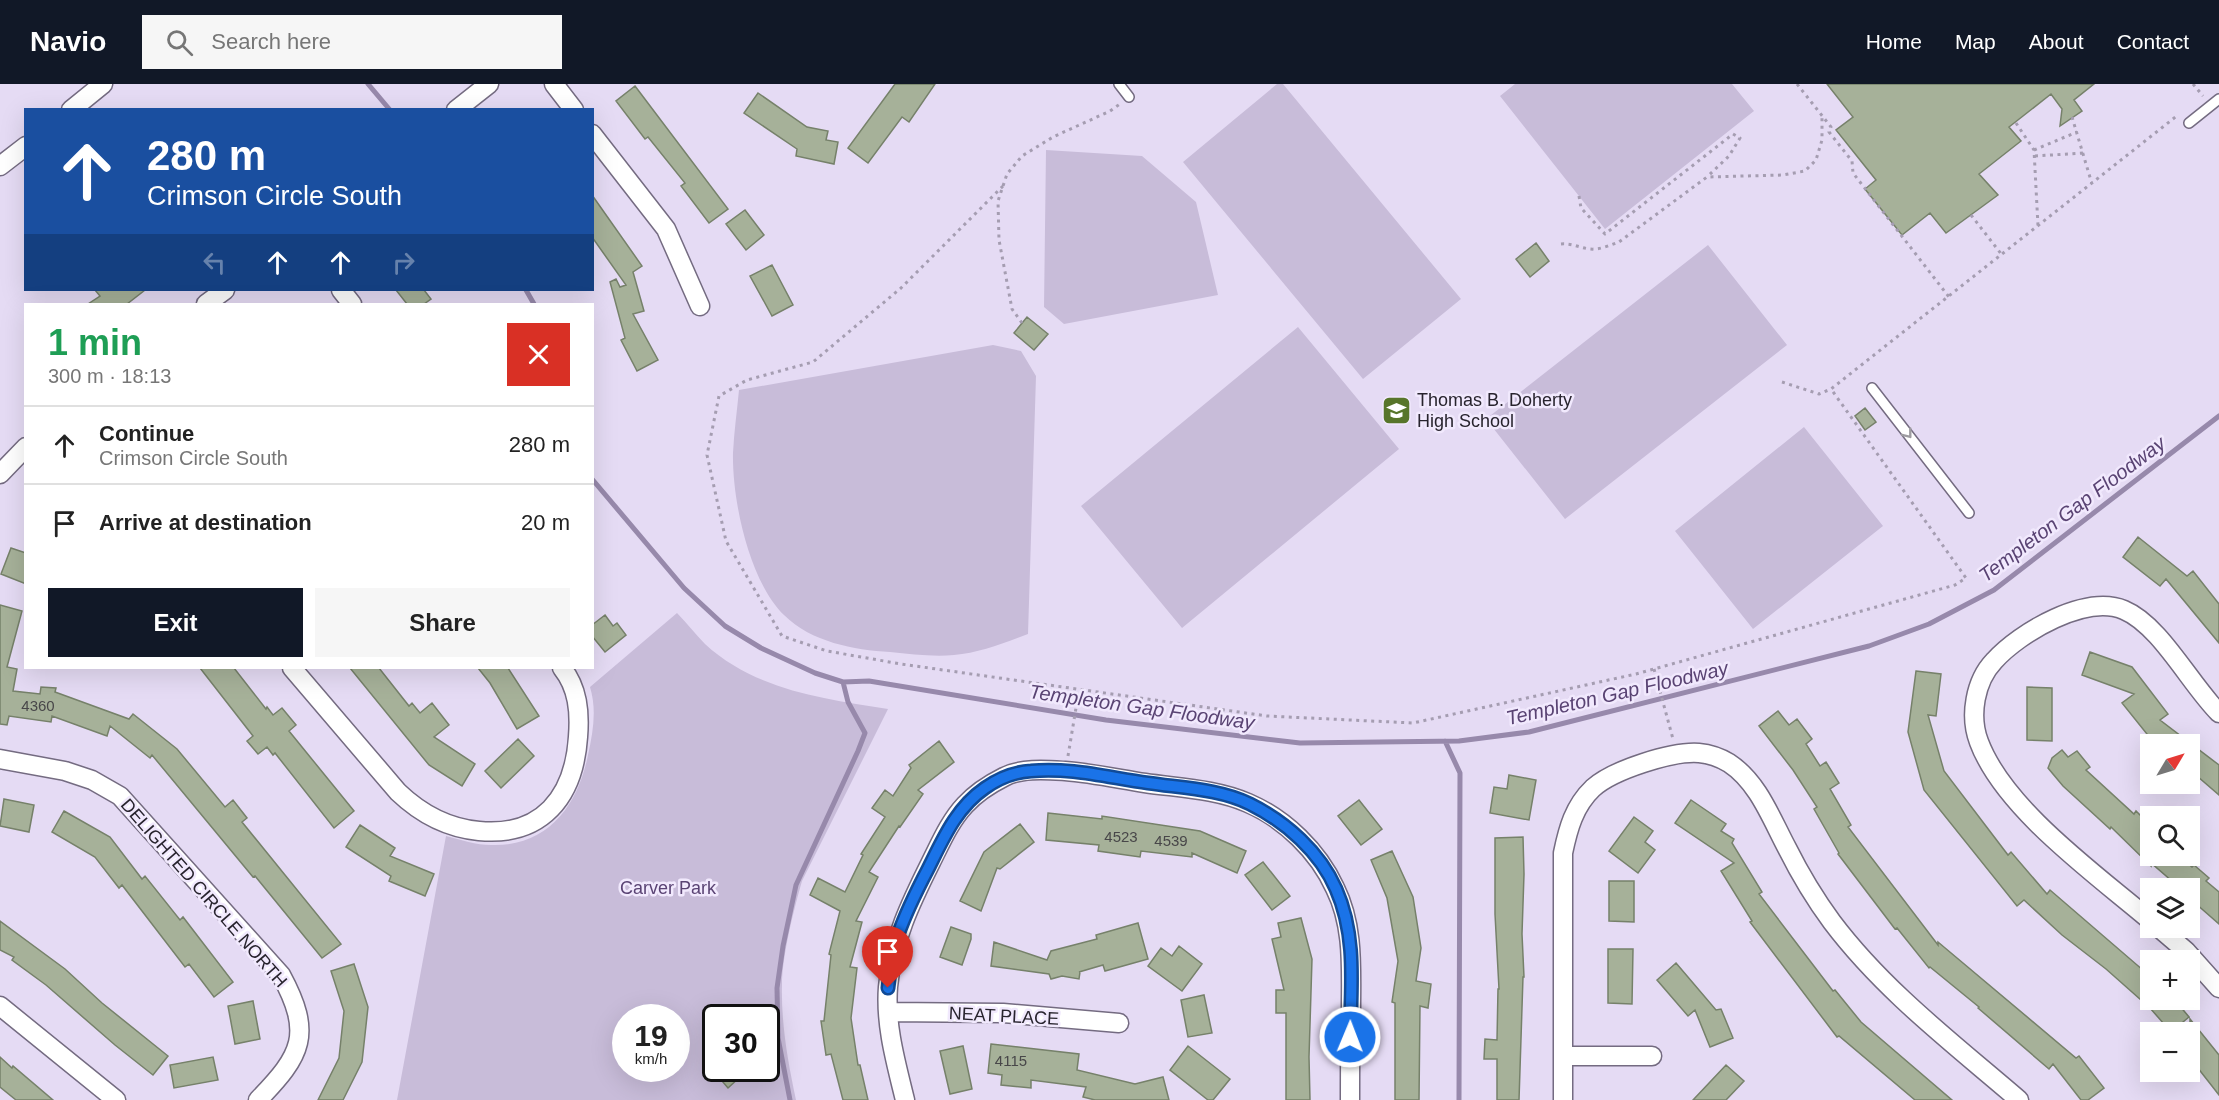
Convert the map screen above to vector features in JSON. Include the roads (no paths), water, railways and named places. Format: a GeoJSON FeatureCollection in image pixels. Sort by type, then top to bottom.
{"type":"FeatureCollection","features":[{"type":"Feature","properties":{"kind":"street"},"geometry":{"type":"LineString","coordinates":[[73,108],[103,84]]}},
{"type":"Feature","properties":{"kind":"street"},"geometry":{"type":"LineString","coordinates":[[459,108],[489,84]]}},
{"type":"Feature","properties":{"kind":"street"},"geometry":{"type":"LineString","coordinates":[[554,84],[572,108]]}},
{"type":"Feature","properties":{"kind":"street"},"geometry":{"type":"LineString","coordinates":[[594,137],[666,229],[700,306]]}},
{"type":"Feature","properties":{"kind":"street"},"geometry":{"type":"LineString","coordinates":[[0,166],[24,148]]}},
{"type":"Feature","properties":{"kind":"street"},"geometry":{"type":"LineString","coordinates":[[207,303],[224,291]]}},
{"type":"Feature","properties":{"kind":"street"},"geometry":{"type":"LineString","coordinates":[[342,291],[351,303]]}},
{"type":"Feature","properties":{"kind":"street"},"geometry":{"type":"LineString","coordinates":[[0,474],[24,449]]}},
{"type":"Feature","properties":{"kind":"street"},"geometry":{"type":"LineString","coordinates":[[2140,911],[2031,816],[2001,781],[1979,742],[1974,720],[1976,700],[1983,679],[1993,661],[2009,647],[2038,628],[2065,614],[2103,606],[2123,610],[2142,621],[2219,713]]}},
{"type":"Feature","properties":{"kind":"street"},"geometry":{"type":"LineString","coordinates":[[293,669],[398,792],[417,809],[429,817],[470,830],[499,832],[528,826],[536,821],[559,798],[574,766],[580,722],[575,689],[563,669]]}},
{"type":"Feature","properties":{"kind":"street"},"geometry":{"type":"LineString","coordinates":[[1563,1100],[1563,853],[1568,826],[1579,805],[1592,789],[1611,776],[1647,763],[1677,755],[1696,753],[1712,755],[1741,772],[1760,797],[1813,895],[1855,950],[1904,1001],[2019,1100]]}},
{"type":"Feature","properties":{"kind":"street","name":"DELIGHTED CIRCLE NORTH"},"geometry":{"type":"LineString","coordinates":[[0,759],[65,771],[92,780],[120,796],[281,975],[295,1004],[300,1037],[294,1057],[284,1074],[258,1100]]}},
{"type":"Feature","properties":{"kind":"street"},"geometry":{"type":"LineString","coordinates":[[905,1100],[893,1047],[888,1012],[888,988],[897,937],[908,908],[950,824],[966,804],[984,788],[1006,775],[1031,771],[1065,771],[1221,794],[1248,803],[1276,819],[1299,837],[1320,861],[1336,888],[1347,920],[1352,953],[1350,1100]]}},
{"type":"Feature","properties":{"kind":"street"},"geometry":{"type":"LineString","coordinates":[[2171,938],[2186,951],[2219,988]]}},
{"type":"Feature","properties":{"kind":"street"},"geometry":{"type":"LineString","coordinates":[[0,1005],[116,1100]]}},
{"type":"Feature","properties":{"kind":"street","name":"NEAT PLACE"},"geometry":{"type":"LineString","coordinates":[[888,1012],[1003,1013],[1119,1023]]}},
{"type":"Feature","properties":{"kind":"street"},"geometry":{"type":"LineString","coordinates":[[1564,1056],[1652,1056]]}},
{"type":"Feature","properties":{"kind":"lane"},"geometry":{"type":"LineString","coordinates":[[1119,84],[1129,97]]}},
{"type":"Feature","properties":{"kind":"lane"},"geometry":{"type":"LineString","coordinates":[[2188,123],[2219,99]]}},
{"type":"Feature","properties":{"kind":"lane"},"geometry":{"type":"LineString","coordinates":[[1872,388],[1969,513]]}},
{"type":"Feature","properties":{"kind":"waterway","name":"Templeton Gap Floodway"},"geometry":{"type":"LineString","coordinates":[[368,84],[388,108]]}},
{"type":"Feature","properties":{"kind":"waterway","name":"Templeton Gap Floodway"},"geometry":{"type":"LineString","coordinates":[[527,291],[533,303]]}},
{"type":"Feature","properties":{"kind":"waterway","name":"Templeton Gap Floodway"},"geometry":{"type":"LineString","coordinates":[[594,481],[684,588],[725,626],[761,648],[815,673],[843,682],[869,681],[1106,720],[1300,743],[1459,741],[1529,732],[1869,646],[1929,624],[1994,590],[2219,416]]}},
{"type":"Feature","properties":{"kind":"waterway","name":"Templeton Gap Floodway"},"geometry":{"type":"LineString","coordinates":[[790,1100],[778,1038],[777,988],[783,946],[796,885],[865,733],[848,702],[843,682]]}},
{"type":"Feature","properties":{"kind":"waterway"},"geometry":{"type":"LineString","coordinates":[[1445,741],[1460,773],[1459,1100]]}},
{"type":"Feature","properties":{"kind":"place","name":"Thomas B. Doherty High School"},"geometry":{"type":"Point","coordinates":[1396,410]}},
{"type":"Feature","properties":{"kind":"park label","name":"Carver Park"},"geometry":{"type":"Point","coordinates":[668,888]}}]}
